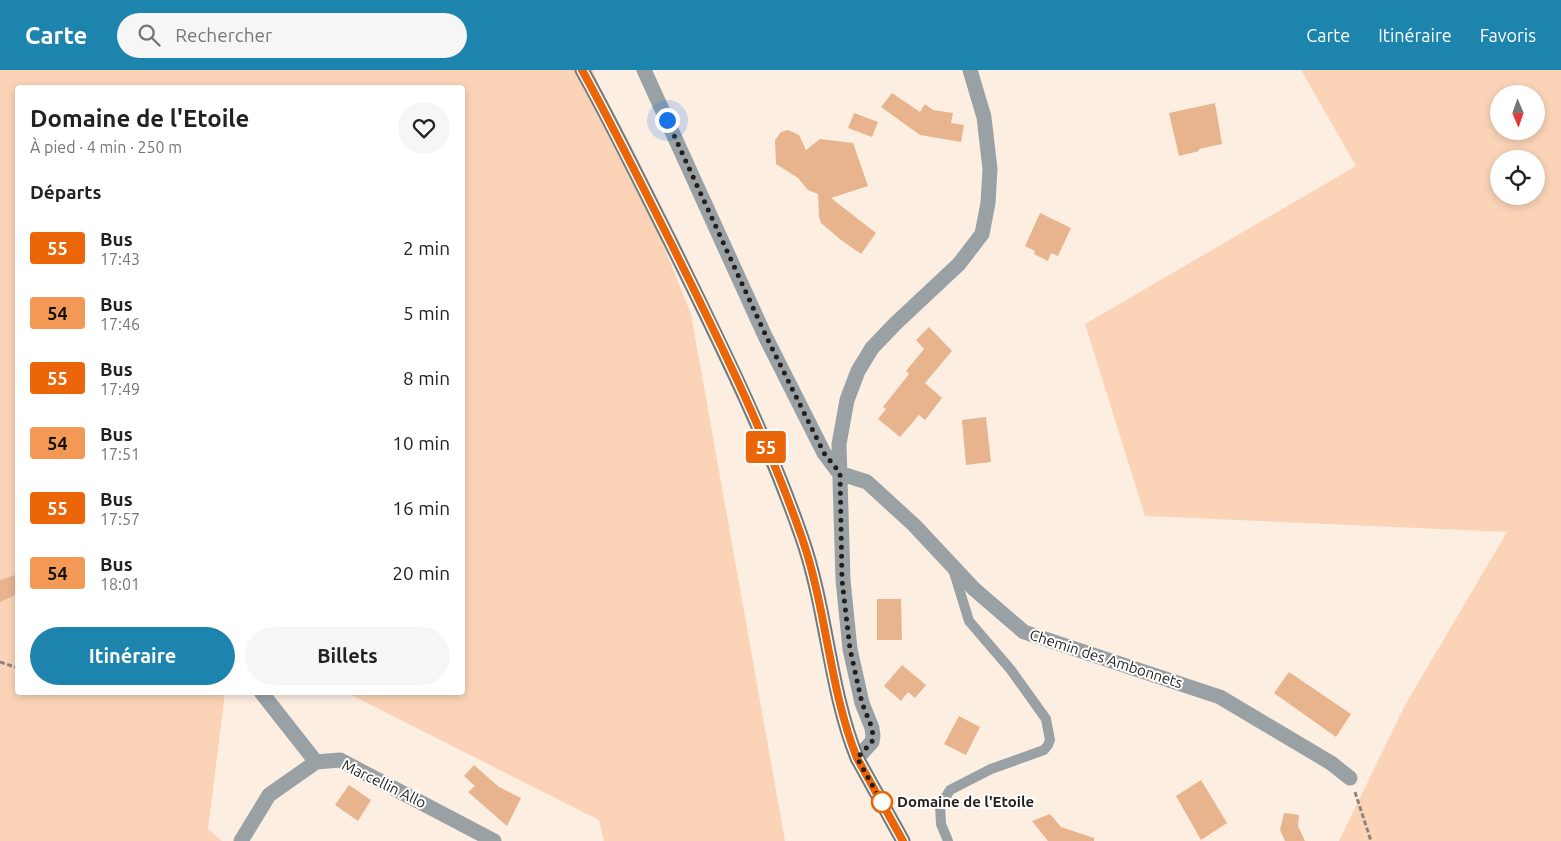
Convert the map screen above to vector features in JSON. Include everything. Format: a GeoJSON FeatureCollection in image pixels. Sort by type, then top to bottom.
{"type":"FeatureCollection","features":[{"type":"Feature","properties":{"kind":"main road"},"geometry":{"type":"LineString","coordinates":[[582,70],[708,319],[768,451],[792,511],[812,571],[841,705],[857,758],[903,841]]}},
{"type":"Feature","properties":{"kind":"street"},"geometry":{"type":"LineString","coordinates":[[644,70],[766,336],[824,453],[840,473]]}},
{"type":"Feature","properties":{"kind":"street"},"geometry":{"type":"LineString","coordinates":[[857,758],[872,742],[873,736],[872,728],[862,703],[850,649],[842,580],[839,444],[847,400],[858,371],[872,348],[960,264],[982,234],[988,203],[990,169],[984,117],[970,70]]}},
{"type":"Feature","properties":{"kind":"street","name":"Chemin des Ambonnets"},"geometry":{"type":"LineString","coordinates":[[840,473],[868,482],[914,525],[974,589],[1024,632],[1220,697],[1331,763],[1350,778]]}},
{"type":"Feature","properties":{"kind":"street"},"geometry":{"type":"LineString","coordinates":[[241,841],[269,795],[316,762],[263,695]]}},
{"type":"Feature","properties":{"kind":"street","name":"Marcellin Allo"},"geometry":{"type":"LineString","coordinates":[[316,762],[340,760],[494,841]]}},
{"type":"Feature","properties":{"kind":"lane"},"geometry":{"type":"LineString","coordinates":[[948,841],[941,824],[940,806],[950,790],[991,769],[1044,750],[1050,740],[1046,720],[1041,711],[1011,670],[969,621],[952,566]]}},
{"type":"Feature","properties":{"kind":"path"},"geometry":{"type":"LineString","coordinates":[[0,662],[15,667]]}},
{"type":"Feature","properties":{"kind":"path"},"geometry":{"type":"LineString","coordinates":[[1350,778],[1371,841]]}},
{"type":"Feature","properties":{"kind":"shaded area"},"geometry":{"type":"Polygon","coordinates":[[[0,70],[593,70],[691,314],[785,841],[604,841],[599,820],[351,695],[465,695],[465,85],[15,85],[15,695],[225,695],[208,829],[222,841],[0,841],[0,70]]]}},
{"type":"Feature","properties":{"kind":"shaded area"},"geometry":{"type":"Polygon","coordinates":[[[1301,70],[1561,70],[1561,841],[1339,841],[1405,705],[1507,532],[1145,516],[1085,324],[1356,166],[1301,70]]]}},
{"type":"Feature","properties":{"kind":"building"},"geometry":{"type":"Polygon","coordinates":[[[892,93],[920,112],[925,104],[933,110],[953,113],[951,123],[964,125],[961,142],[920,135],[881,107],[892,93]]]}},
{"type":"Feature","properties":{"kind":"building"},"geometry":{"type":"Polygon","coordinates":[[[1215,103],[1222,144],[1179,156],[1169,113],[1215,103]]]}},
{"type":"Feature","properties":{"kind":"building"},"geometry":{"type":"Polygon","coordinates":[[[854,113],[878,122],[872,137],[848,128],[854,113]]]}},
{"type":"Feature","properties":{"kind":"building"},"geometry":{"type":"Polygon","coordinates":[[[788,130],[799,135],[806,150],[820,139],[853,143],[868,186],[831,198],[876,233],[861,254],[821,223],[818,194],[808,190],[798,178],[776,164],[775,140],[781,132],[788,130]]]}},
{"type":"Feature","properties":{"kind":"building"},"geometry":{"type":"Polygon","coordinates":[[[1040,213],[1071,228],[1058,256],[1051,253],[1048,261],[1034,254],[1035,251],[1025,246],[1040,213]]]}},
{"type":"Feature","properties":{"kind":"building"},"geometry":{"type":"Polygon","coordinates":[[[929,327],[952,351],[925,383],[942,398],[925,420],[919,415],[900,437],[878,419],[886,409],[883,407],[909,374],[906,371],[924,349],[916,340],[929,327]]]}},
{"type":"Feature","properties":{"kind":"building"},"geometry":{"type":"Polygon","coordinates":[[[986,417],[991,462],[966,465],[962,420],[986,417]]]}},
{"type":"Feature","properties":{"kind":"building"},"geometry":{"type":"Polygon","coordinates":[[[15,575],[15,595],[0,602],[0,580],[15,575]]]}},
{"type":"Feature","properties":{"kind":"building"},"geometry":{"type":"Polygon","coordinates":[[[877,599],[901,599],[902,640],[877,640],[877,599]]]}},
{"type":"Feature","properties":{"kind":"building"},"geometry":{"type":"Polygon","coordinates":[[[902,665],[926,685],[915,698],[908,692],[901,701],[884,686],[902,665]]]}},
{"type":"Feature","properties":{"kind":"building"},"geometry":{"type":"Polygon","coordinates":[[[1289,672],[1351,714],[1336,737],[1274,693],[1289,672]]]}},
{"type":"Feature","properties":{"kind":"building"},"geometry":{"type":"Polygon","coordinates":[[[959,716],[980,727],[966,755],[944,744],[959,716]]]}},
{"type":"Feature","properties":{"kind":"building"},"geometry":{"type":"Polygon","coordinates":[[[474,765],[499,787],[521,798],[507,826],[468,792],[475,786],[464,776],[474,765]]]}},
{"type":"Feature","properties":{"kind":"building"},"geometry":{"type":"Polygon","coordinates":[[[1201,780],[1227,823],[1201,840],[1176,796],[1201,780]]]}},
{"type":"Feature","properties":{"kind":"building"},"geometry":{"type":"Polygon","coordinates":[[[349,785],[371,800],[358,821],[335,805],[349,785]]]}},
{"type":"Feature","properties":{"kind":"building"},"geometry":{"type":"Polygon","coordinates":[[[1284,813],[1299,815],[1298,826],[1305,841],[1285,841],[1280,830],[1284,813]]]}},
{"type":"Feature","properties":{"kind":"building"},"geometry":{"type":"Polygon","coordinates":[[[1050,814],[1061,827],[1094,838],[1094,841],[1048,841],[1032,821],[1050,814]]]}},
{"type":"Feature","properties":{"kind":"bus line","name":"55"},"geometry":{"type":"LineString","coordinates":[[582,70],[609,120],[708,319],[768,451],[792,511],[812,571],[839,697],[852,745],[857,758],[903,841]]}},
{"type":"Feature","properties":{"kind":"place","name":"Domaine de l'Etoile"},"geometry":{"type":"Point","coordinates":[882,802]}},
{"type":"Feature","properties":{"kind":"route"},"geometry":{"type":"LineString","coordinates":[[667,120],[766,336],[824,453],[840,473],[842,580],[850,649],[862,703],[872,728],[873,736],[872,742],[857,758],[884,806],[882,802]]}}]}
